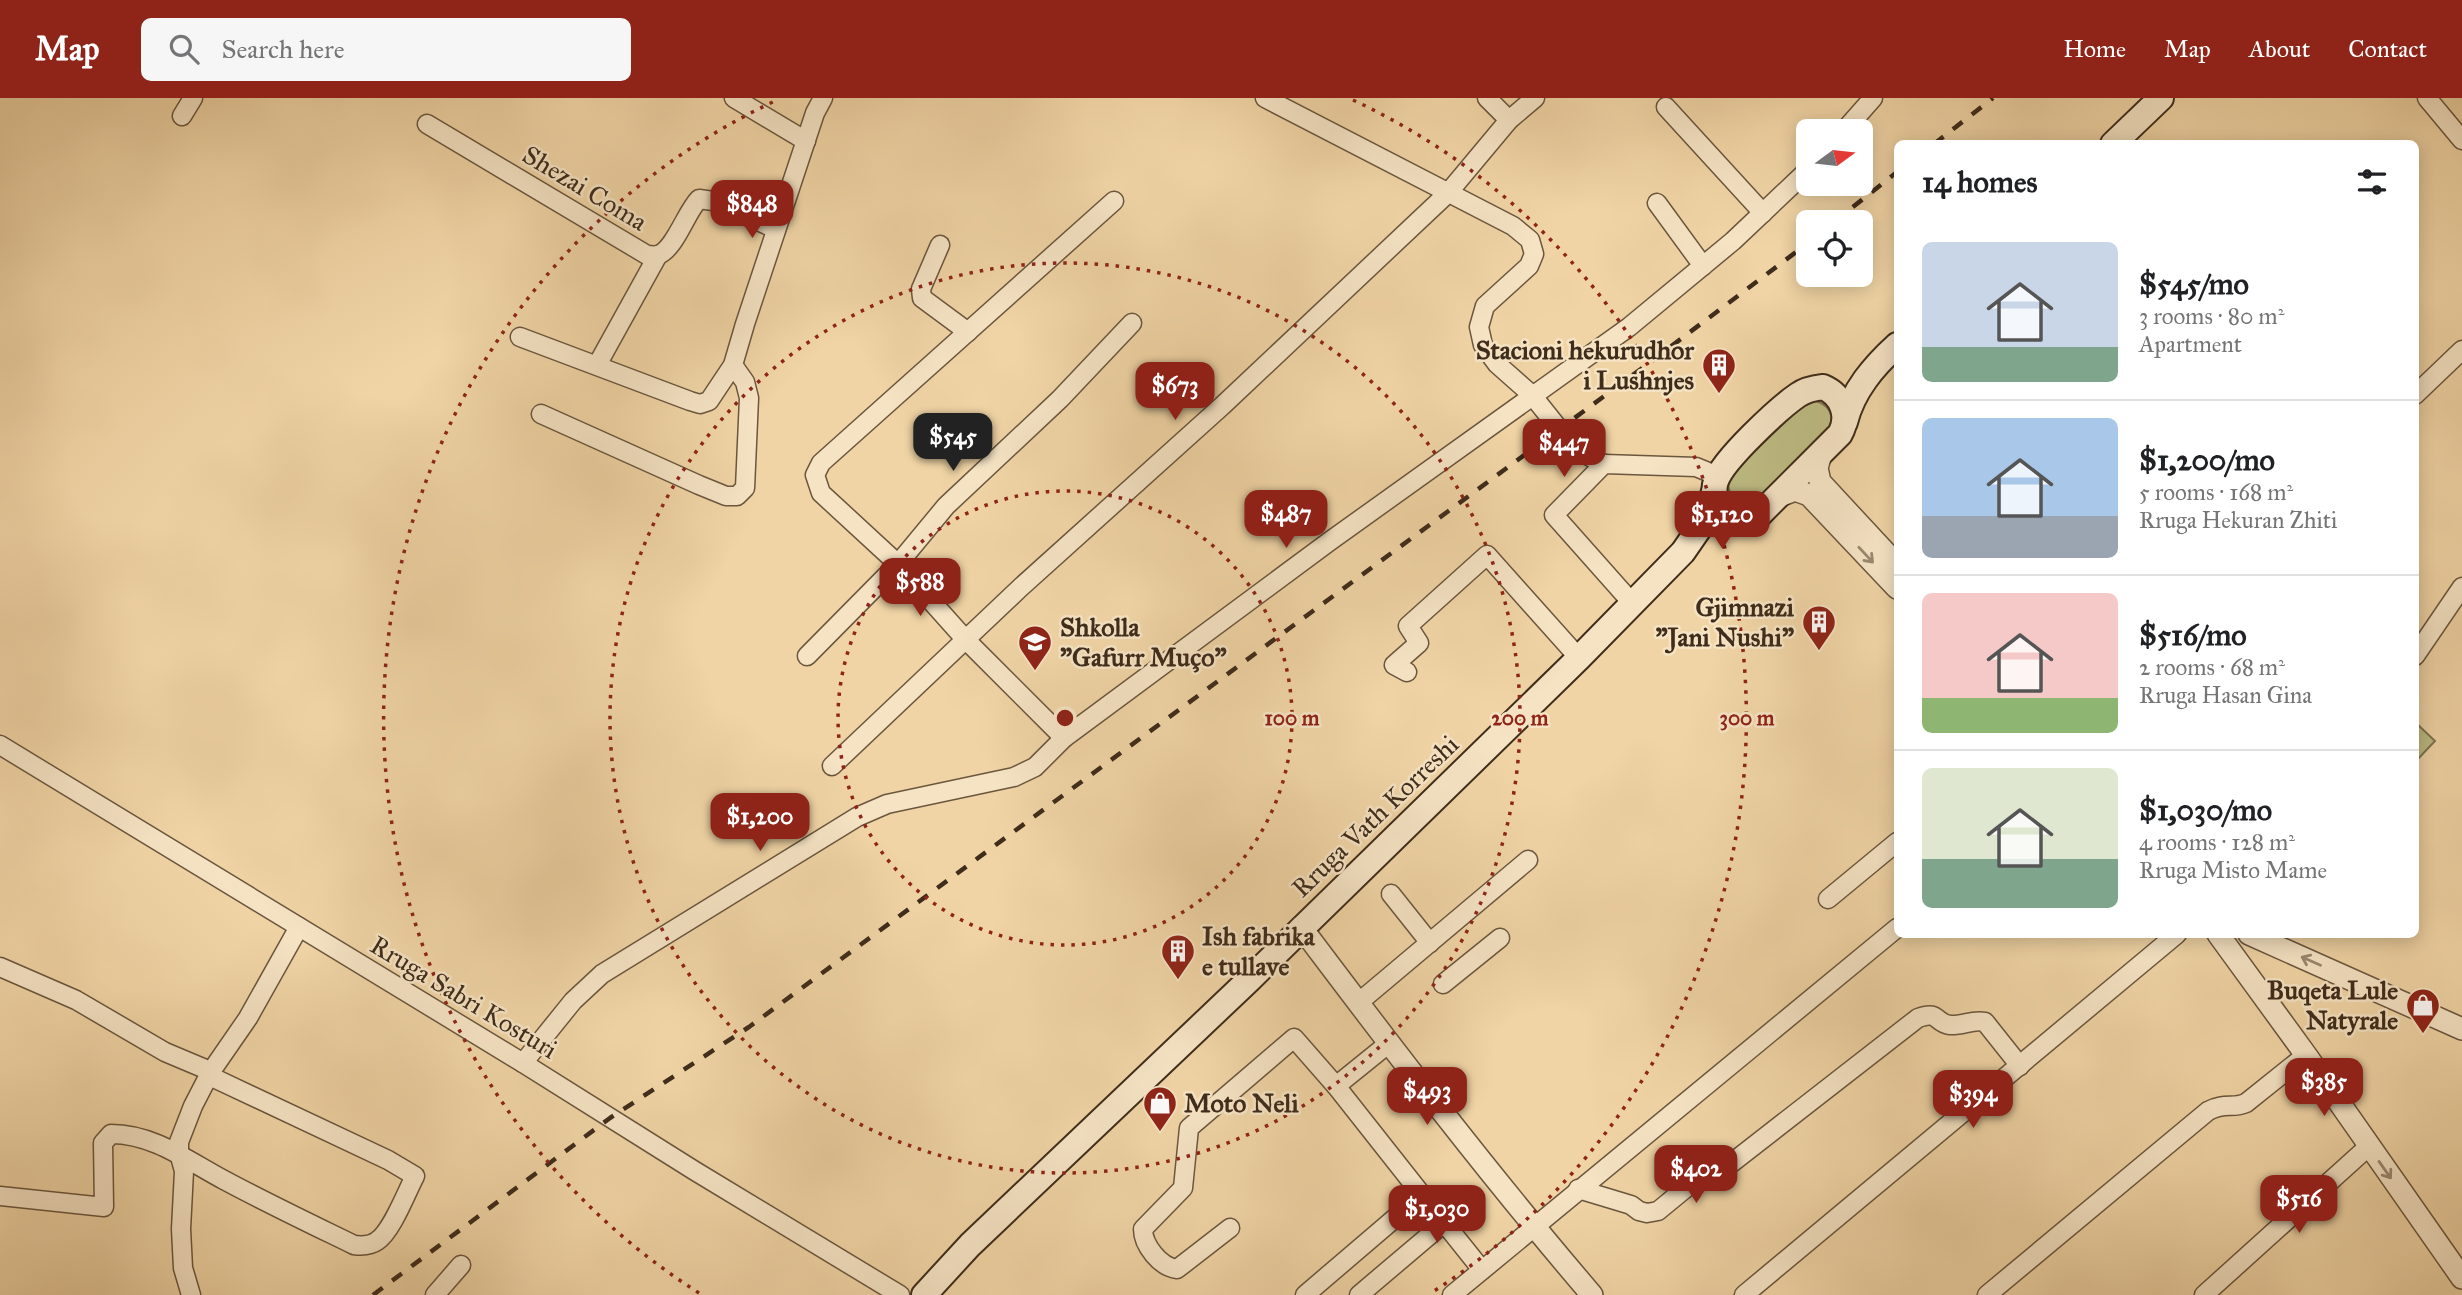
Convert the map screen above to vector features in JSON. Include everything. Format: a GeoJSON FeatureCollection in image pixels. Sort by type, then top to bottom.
{"type":"FeatureCollection","features":[{"type":"Feature","properties":{"kind":"main road"},"geometry":{"type":"LineString","coordinates":[[2117,140],[2161,98]]}},
{"type":"Feature","properties":{"kind":"main road"},"geometry":{"type":"LineString","coordinates":[[1820,387],[1857,374],[1891,350]]}},
{"type":"Feature","properties":{"kind":"main road"},"geometry":{"type":"LineString","coordinates":[[1845,422],[1851,405],[1872,369],[1891,350]]}},
{"type":"Feature","properties":{"kind":"main road"},"geometry":{"type":"LineString","coordinates":[[1820,387],[1829,390],[1840,402],[1845,412],[1845,422]]}},
{"type":"Feature","properties":{"kind":"main road","name":"Rruga Vath Korreshi"},"geometry":{"type":"LineString","coordinates":[[924,1295],[958,1258],[1453,783],[1633,604],[1683,552],[1703,523],[1716,484],[1742,447],[1789,402],[1805,391],[1820,387]]}},
{"type":"Feature","properties":{"kind":"main road","name":"Rruga Vath Korreshi"},"geometry":{"type":"LineString","coordinates":[[1683,552],[1717,528],[1760,514],[1821,454],[1840,433],[1845,422]]}},
{"type":"Feature","properties":{"kind":"main road"},"geometry":{"type":"LineString","coordinates":[[1716,484],[1716,500],[1735,518],[1745,519]]}},
{"type":"Feature","properties":{"kind":"street"},"geometry":{"type":"LineString","coordinates":[[182,116],[193,98]]}},
{"type":"Feature","properties":{"kind":"street"},"geometry":{"type":"LineString","coordinates":[[734,98],[806,141]]}},
{"type":"Feature","properties":{"kind":"street"},"geometry":{"type":"LineString","coordinates":[[1265,98],[1513,226],[1530,240],[1534,254],[1529,267],[1485,306],[1479,327],[1483,345],[1497,364],[1532,394],[1575,449],[1604,464],[1696,467],[1716,484]]}},
{"type":"Feature","properties":{"kind":"street"},"geometry":{"type":"LineString","coordinates":[[1488,98],[1509,120]]}},
{"type":"Feature","properties":{"kind":"street"},"geometry":{"type":"LineString","coordinates":[[832,766],[965,639],[1222,406],[1448,193],[1509,120],[1535,98]]}},
{"type":"Feature","properties":{"kind":"street"},"geometry":{"type":"LineString","coordinates":[[1855,119],[1873,98]]}},
{"type":"Feature","properties":{"kind":"street"},"geometry":{"type":"LineString","coordinates":[[2427,98],[2462,140]]}},
{"type":"Feature","properties":{"kind":"street"},"geometry":{"type":"LineString","coordinates":[[520,337],[700,404],[709,401],[733,365],[776,229],[822,99]]}},
{"type":"Feature","properties":{"kind":"street"},"geometry":{"type":"LineString","coordinates":[[1666,107],[1763,213]]}},
{"type":"Feature","properties":{"kind":"street","name":"Shezai Coma"},"geometry":{"type":"LineString","coordinates":[[427,124],[647,255],[658,255],[668,248],[690,208],[699,199],[713,201],[776,229]]}},
{"type":"Feature","properties":{"kind":"street"},"geometry":{"type":"LineString","coordinates":[[523,1063],[573,1001],[602,974],[857,817],[887,804],[1014,777],[1035,767],[1064,738],[1532,394],[1629,327],[1703,266],[1796,181]]}},
{"type":"Feature","properties":{"kind":"street"},"geometry":{"type":"LineString","coordinates":[[1064,738],[965,639],[898,564],[821,493],[815,475],[821,463],[1114,201]]}},
{"type":"Feature","properties":{"kind":"street"},"geometry":{"type":"LineString","coordinates":[[1657,203],[1703,266]]}},
{"type":"Feature","properties":{"kind":"street"},"geometry":{"type":"LineString","coordinates":[[940,245],[921,289],[922,298],[968,332]]}},
{"type":"Feature","properties":{"kind":"street"},"geometry":{"type":"LineString","coordinates":[[601,358],[658,255]]}},
{"type":"Feature","properties":{"kind":"street"},"geometry":{"type":"LineString","coordinates":[[807,656],[898,564],[946,506],[1060,399],[1132,323]]}},
{"type":"Feature","properties":{"kind":"street"},"geometry":{"type":"LineString","coordinates":[[2419,391],[2462,350]]}},
{"type":"Feature","properties":{"kind":"street"},"geometry":{"type":"LineString","coordinates":[[541,414],[699,485],[726,496],[737,496],[745,488],[748,398],[745,382],[733,365]]}},
{"type":"Feature","properties":{"kind":"street"},"geometry":{"type":"LineString","coordinates":[[1821,454],[1816,470],[1820,482],[1894,562]]}},
{"type":"Feature","properties":{"kind":"street"},"geometry":{"type":"LineString","coordinates":[[1604,464],[1554,515],[1633,604]]}},
{"type":"Feature","properties":{"kind":"street"},"geometry":{"type":"LineString","coordinates":[[1777,497],[1795,490],[1809,495],[1894,585]]}},
{"type":"Feature","properties":{"kind":"street"},"geometry":{"type":"LineString","coordinates":[[1406,673],[1394,665],[1419,643],[1408,626],[1487,555],[1579,658]]}},
{"type":"Feature","properties":{"kind":"street"},"geometry":{"type":"LineString","coordinates":[[2419,650],[2462,587]]}},
{"type":"Feature","properties":{"kind":"street","name":"Rruga Sabri Kosturi"},"geometry":{"type":"LineString","coordinates":[[0,745],[900,1295]]}},
{"type":"Feature","properties":{"kind":"street"},"geometry":{"type":"LineString","coordinates":[[1828,899],[1894,844]]}},
{"type":"Feature","properties":{"kind":"street"},"geometry":{"type":"LineString","coordinates":[[1358,1003],[1528,860]]}},
{"type":"Feature","properties":{"kind":"street"},"geometry":{"type":"LineString","coordinates":[[1391,894],[1430,943]]}},
{"type":"Feature","properties":{"kind":"street"},"geometry":{"type":"LineString","coordinates":[[191,1295],[183,1268],[181,1229],[184,1171],[179,1142],[210,1073],[248,1018],[299,927]]}},
{"type":"Feature","properties":{"kind":"street"},"geometry":{"type":"LineString","coordinates":[[1301,927],[1388,1044],[1533,1227],[1592,1295]]}},
{"type":"Feature","properties":{"kind":"street"},"geometry":{"type":"LineString","coordinates":[[1452,1295],[1894,930]]}},
{"type":"Feature","properties":{"kind":"street"},"geometry":{"type":"LineString","coordinates":[[1443,984],[1500,938]]}},
{"type":"Feature","properties":{"kind":"street"},"geometry":{"type":"LineString","coordinates":[[1744,1295],[2172,938]]}},
{"type":"Feature","properties":{"kind":"street"},"geometry":{"type":"LineString","coordinates":[[2258,938],[2462,1029]]}},
{"type":"Feature","properties":{"kind":"street"},"geometry":{"type":"LineString","coordinates":[[2233,945],[2368,1147],[2462,1278]]}},
{"type":"Feature","properties":{"kind":"street"},"geometry":{"type":"LineString","coordinates":[[0,967],[76,1000],[165,1052],[204,1068],[216,1079],[388,1160],[415,1176],[384,1234],[375,1243],[364,1246],[354,1245],[223,1180],[179,1153],[123,1134],[111,1134],[103,1143],[104,1208],[0,1196]]}},
{"type":"Feature","properties":{"kind":"street"},"geometry":{"type":"LineString","coordinates":[[1578,1189],[1631,1205],[1647,1213],[1658,1212],[1703,1174],[1724,1169],[1918,1018],[1927,1014],[1951,1025],[1978,1020],[1985,1022],[2020,1066]]}},
{"type":"Feature","properties":{"kind":"street"},"geometry":{"type":"LineString","coordinates":[[1230,1228],[1177,1269],[1168,1268],[1146,1244],[1143,1228],[1183,1188],[1189,1128],[1294,1038],[1336,1086],[1482,1270]]}},
{"type":"Feature","properties":{"kind":"street"},"geometry":{"type":"LineString","coordinates":[[1336,1086],[1388,1044]]}},
{"type":"Feature","properties":{"kind":"street"},"geometry":{"type":"LineString","coordinates":[[1987,1295],[2208,1111],[2220,1105],[2240,1106],[2246,1103],[2306,1055]]}},
{"type":"Feature","properties":{"kind":"street"},"geometry":{"type":"LineString","coordinates":[[2203,1295],[2368,1147]]}},
{"type":"Feature","properties":{"kind":"street"},"geometry":{"type":"LineString","coordinates":[[1306,1295],[1422,1195]]}},
{"type":"Feature","properties":{"kind":"street"},"geometry":{"type":"LineString","coordinates":[[1359,1295],[1444,1223]]}},
{"type":"Feature","properties":{"kind":"street"},"geometry":{"type":"LineString","coordinates":[[435,1295],[461,1265]]}},
{"type":"Feature","properties":{"kind":"shaded area"},"geometry":{"type":"Polygon","coordinates":[[[1816,401],[1828,409],[1832,424],[1754,503],[1739,503],[1730,493],[1728,483],[1739,466],[1801,407],[1816,401]]]}},
{"type":"Feature","properties":{"kind":"shaded area"},"geometry":{"type":"Polygon","coordinates":[[[2419,726],[2435,741],[2419,758],[2419,726]]]}},
{"type":"Feature","properties":{"kind":"railway"},"geometry":{"type":"LineString","coordinates":[[1939,140],[1993,98]]}},
{"type":"Feature","properties":{"kind":"railway"},"geometry":{"type":"LineString","coordinates":[[1849,210],[1894,174]]}},
{"type":"Feature","properties":{"kind":"railway"},"geometry":{"type":"LineString","coordinates":[[373,1295],[610,1118],[749,1027],[1796,252]]}},
{"type":"Feature","properties":{"kind":"place","name":"Stacioni hekurudhor i Lushnjes"},"geometry":{"type":"Point","coordinates":[1719,395]}},
{"type":"Feature","properties":{"kind":"place","name":"Gjimnazi \"Jani Nushi\""},"geometry":{"type":"Point","coordinates":[1819,652]}},
{"type":"Feature","properties":{"kind":"place","name":"Shkolla \"Gafurr Muço\""},"geometry":{"type":"Point","coordinates":[1035,672]}},
{"type":"Feature","properties":{"kind":"place","name":"Ish fabrika e tullave"},"geometry":{"type":"Point","coordinates":[1178,981]}},
{"type":"Feature","properties":{"kind":"place","name":"Buqeta Lule Natyrale"},"geometry":{"type":"Point","coordinates":[2423,1035]}},
{"type":"Feature","properties":{"kind":"place","name":"Moto Neli"},"geometry":{"type":"Point","coordinates":[1160,1133]}}]}
